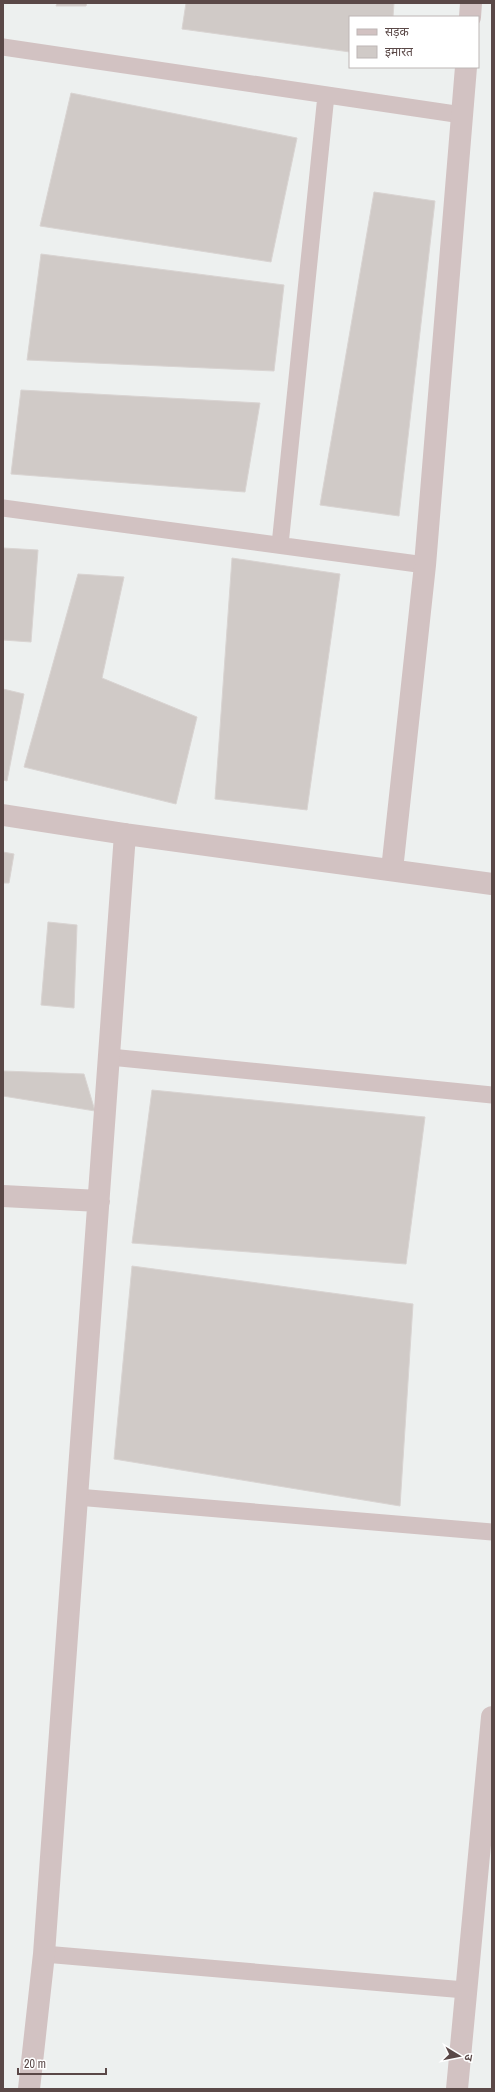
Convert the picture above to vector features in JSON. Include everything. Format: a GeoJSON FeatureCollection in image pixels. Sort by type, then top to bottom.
{"type":"FeatureCollection","features":[{"type":"Feature","properties":{"kind":"street"},"geometry":{"type":"LineString","coordinates":[[470,16],[471,3]]}},
{"type":"Feature","properties":{"kind":"street"},"geometry":{"type":"LineString","coordinates":[[392,870],[425,565],[466,68]]}},
{"type":"Feature","properties":{"kind":"street"},"geometry":{"type":"LineString","coordinates":[[3,815],[125,834],[492,884]]}},
{"type":"Feature","properties":{"kind":"street"},"geometry":{"type":"LineString","coordinates":[[29,2089],[44,1954],[125,834]]}},
{"type":"Feature","properties":{"kind":"street"},"geometry":{"type":"LineString","coordinates":[[3,1196],[99,1201]]}},
{"type":"Feature","properties":{"kind":"street"},"geometry":{"type":"LineString","coordinates":[[457,2089],[465,1990],[492,1717]]}},
{"type":"Feature","properties":{"kind":"lane"},"geometry":{"type":"LineString","coordinates":[[3,47],[462,115]]}},
{"type":"Feature","properties":{"kind":"lane"},"geometry":{"type":"LineString","coordinates":[[280,545],[326,95]]}},
{"type":"Feature","properties":{"kind":"lane"},"geometry":{"type":"LineString","coordinates":[[3,508],[425,565]]}},
{"type":"Feature","properties":{"kind":"lane"},"geometry":{"type":"LineString","coordinates":[[110,1057],[492,1095]]}},
{"type":"Feature","properties":{"kind":"lane"},"geometry":{"type":"LineString","coordinates":[[77,1497],[492,1532]]}},
{"type":"Feature","properties":{"kind":"lane"},"geometry":{"type":"LineString","coordinates":[[44,1954],[465,1990]]}},
{"type":"Feature","properties":{"kind":"building"},"geometry":{"type":"Polygon","coordinates":[[[57,3],[87,3],[86,6],[56,6],[57,3]]]}},
{"type":"Feature","properties":{"kind":"building"},"geometry":{"type":"Polygon","coordinates":[[[186,3],[394,3],[393,16],[349,16],[349,52],[182,29],[186,3]]]}},
{"type":"Feature","properties":{"kind":"building"},"geometry":{"type":"Polygon","coordinates":[[[71,93],[297,138],[271,262],[40,226],[71,93]]]}},
{"type":"Feature","properties":{"kind":"building"},"geometry":{"type":"Polygon","coordinates":[[[374,192],[435,201],[399,516],[320,505],[374,192]]]}},
{"type":"Feature","properties":{"kind":"building"},"geometry":{"type":"Polygon","coordinates":[[[41,254],[284,285],[274,371],[27,360],[41,254]]]}},
{"type":"Feature","properties":{"kind":"building"},"geometry":{"type":"Polygon","coordinates":[[[21,390],[260,403],[245,492],[11,474],[21,390]]]}},
{"type":"Feature","properties":{"kind":"building"},"geometry":{"type":"Polygon","coordinates":[[[3,548],[38,550],[31,642],[3,640],[3,548]]]}},
{"type":"Feature","properties":{"kind":"building"},"geometry":{"type":"Polygon","coordinates":[[[232,558],[340,574],[307,810],[215,799],[232,558]]]}},
{"type":"Feature","properties":{"kind":"building"},"geometry":{"type":"Polygon","coordinates":[[[78,574],[124,577],[102,678],[197,717],[176,804],[24,767],[78,574]]]}},
{"type":"Feature","properties":{"kind":"building"},"geometry":{"type":"Polygon","coordinates":[[[3,689],[24,694],[7,781],[3,780],[3,689]]]}},
{"type":"Feature","properties":{"kind":"building"},"geometry":{"type":"Polygon","coordinates":[[[3,852],[14,854],[9,883],[3,883],[3,852]]]}},
{"type":"Feature","properties":{"kind":"building"},"geometry":{"type":"Polygon","coordinates":[[[48,922],[77,925],[74,1008],[41,1005],[48,922]]]}},
{"type":"Feature","properties":{"kind":"building"},"geometry":{"type":"Polygon","coordinates":[[[3,1071],[84,1074],[95,1111],[3,1096],[3,1071]]]}},
{"type":"Feature","properties":{"kind":"building"},"geometry":{"type":"Polygon","coordinates":[[[152,1090],[425,1117],[406,1264],[132,1243],[152,1090]]]}},
{"type":"Feature","properties":{"kind":"building"},"geometry":{"type":"Polygon","coordinates":[[[132,1266],[413,1304],[400,1506],[114,1459],[132,1266]]]}}]}
